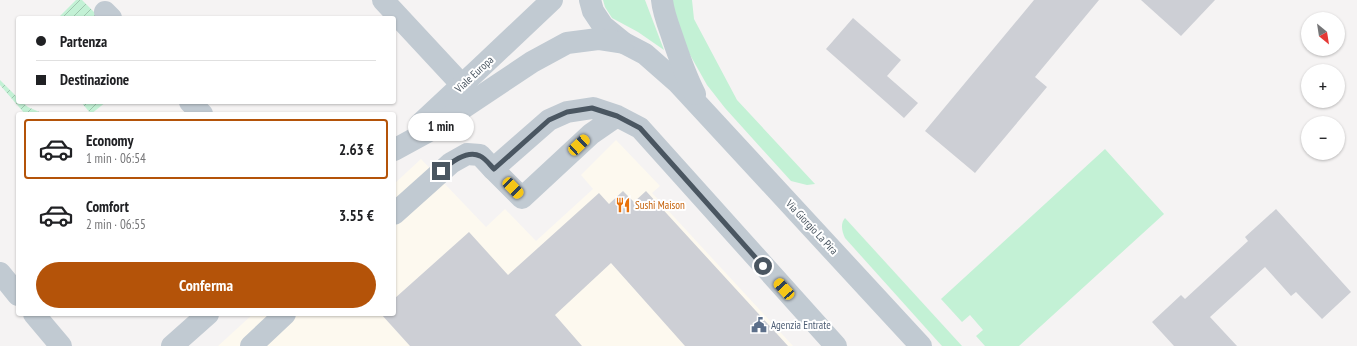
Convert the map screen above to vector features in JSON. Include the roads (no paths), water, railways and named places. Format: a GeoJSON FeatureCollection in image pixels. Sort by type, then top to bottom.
{"type":"FeatureCollection","features":[{"type":"Feature","properties":{"kind":"street"},"geometry":{"type":"LineString","coordinates":[[383,0],[462,84]]}},
{"type":"Feature","properties":{"kind":"street","name":"Viale Europa"},"geometry":{"type":"LineString","coordinates":[[396,147],[552,0]]}},
{"type":"Feature","properties":{"kind":"street"},"geometry":{"type":"LineString","coordinates":[[590,0],[593,11],[603,26],[624,43],[645,54],[678,83],[702,108]]}},
{"type":"Feature","properties":{"kind":"street"},"geometry":{"type":"LineString","coordinates":[[661,3],[688,82],[702,108]]}},
{"type":"Feature","properties":{"kind":"street"},"geometry":{"type":"LineString","coordinates":[[396,148],[427,132],[532,62],[567,43],[598,39],[624,43]]}},
{"type":"Feature","properties":{"kind":"street"},"geometry":{"type":"LineString","coordinates":[[192,104],[200,112]]}},
{"type":"Feature","properties":{"kind":"street"},"geometry":{"type":"LineString","coordinates":[[494,169],[549,120],[567,112],[592,108],[617,116],[640,128],[836,346]]}},
{"type":"Feature","properties":{"kind":"street","name":"Via Giorgio La Pira"},"geometry":{"type":"LineString","coordinates":[[702,108],[921,346]]}},
{"type":"Feature","properties":{"kind":"street"},"geometry":{"type":"LineString","coordinates":[[396,212],[451,162],[467,154],[480,155],[522,198],[591,134],[617,116]]}},
{"type":"Feature","properties":{"kind":"street"},"geometry":{"type":"LineString","coordinates":[[0,273],[16,293]]}},
{"type":"Feature","properties":{"kind":"street"},"geometry":{"type":"LineString","coordinates":[[36,316],[61,346]]}},
{"type":"Feature","properties":{"kind":"street"},"geometry":{"type":"LineString","coordinates":[[172,346],[206,316]]}},
{"type":"Feature","properties":{"kind":"street"},"geometry":{"type":"LineString","coordinates":[[251,346],[283,316]]}},
{"type":"Feature","properties":{"kind":"place","name":"Sushi Maison"},"geometry":{"type":"Point","coordinates":[623,205]}},
{"type":"Feature","properties":{"kind":"place","name":"Agenzia Entrate"},"geometry":{"type":"Point","coordinates":[759,325]}}]}
